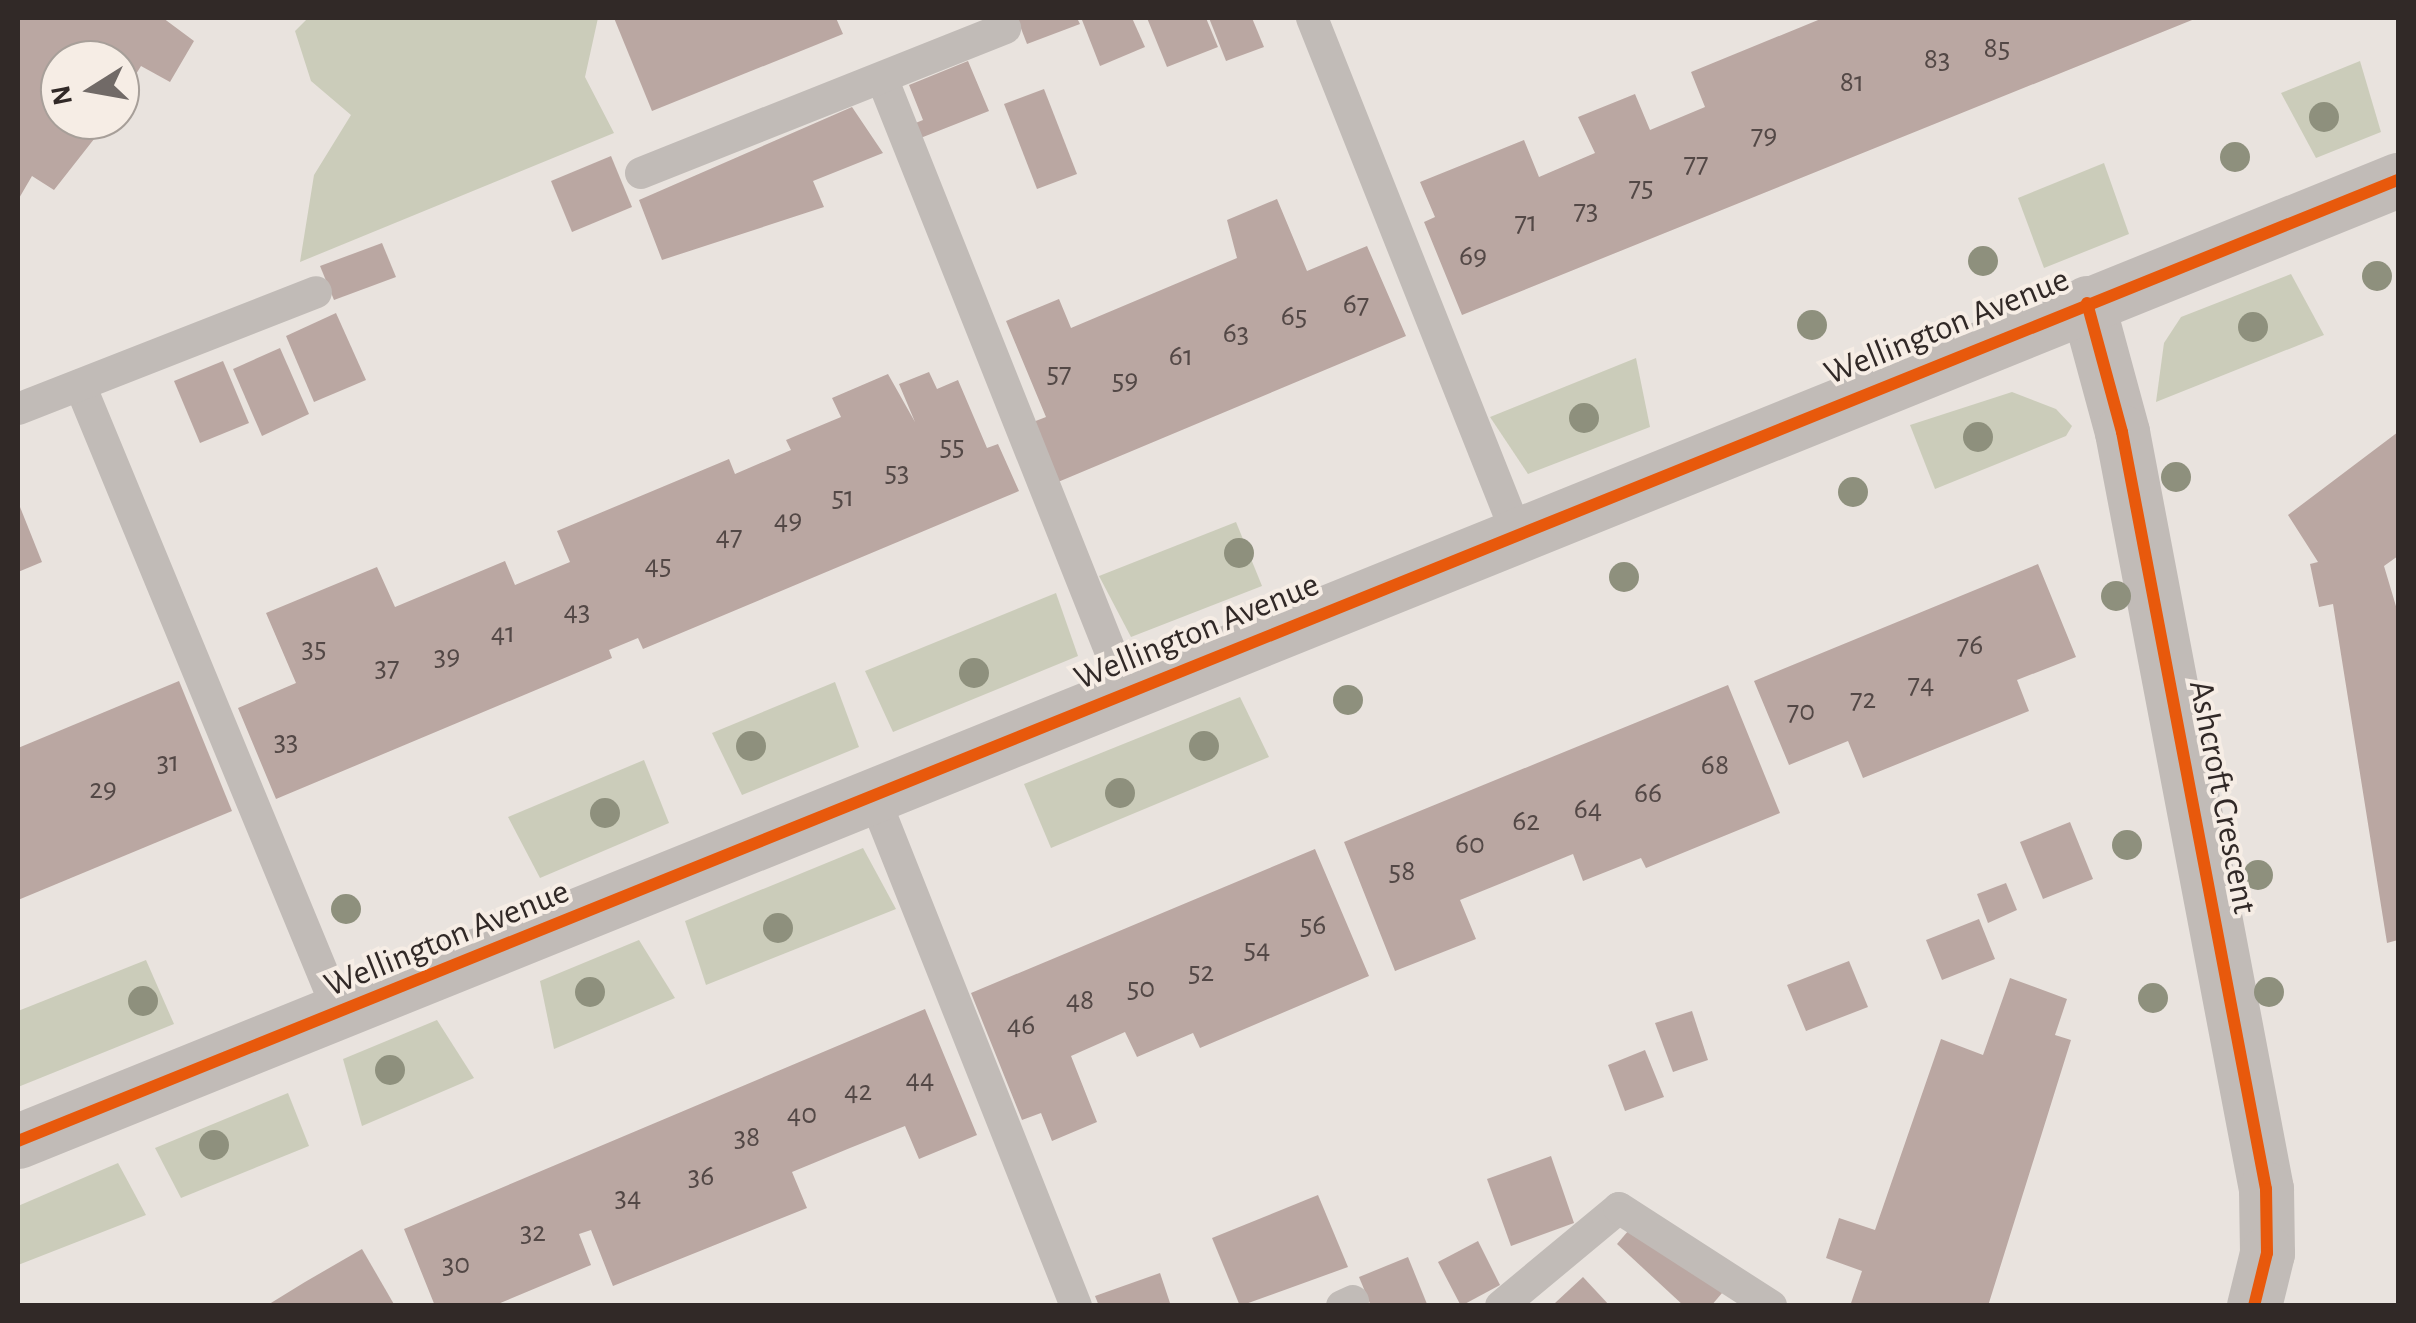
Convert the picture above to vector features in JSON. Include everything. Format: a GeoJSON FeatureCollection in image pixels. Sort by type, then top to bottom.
{"type":"FeatureCollection","features":[{"type":"Feature","properties":{"kind":"street","name":"Wellington Avenue"},"geometry":{"type":"LineString","coordinates":[[18,1141],[340,1015],[2087,303],[2397,184]]}},
{"type":"Feature","properties":{"kind":"street","name":"Ashcroft Crescent"},"geometry":{"type":"LineString","coordinates":[[2087,303],[2122,432],[2266,1190],[2268,1253],[2254,1306]]}},
{"type":"Feature","properties":{"kind":"lane"},"geometry":{"type":"LineString","coordinates":[[1312,18],[1517,534]]}},
{"type":"Feature","properties":{"kind":"lane"},"geometry":{"type":"LineString","coordinates":[[641,173],[1005,28]]}},
{"type":"Feature","properties":{"kind":"lane"},"geometry":{"type":"LineString","coordinates":[[882,78],[1127,693]]}},
{"type":"Feature","properties":{"kind":"lane"},"geometry":{"type":"LineString","coordinates":[[18,409],[316,292]]}},
{"type":"Feature","properties":{"kind":"lane"},"geometry":{"type":"LineString","coordinates":[[80,385],[340,1015]]}},
{"type":"Feature","properties":{"kind":"lane"},"geometry":{"type":"LineString","coordinates":[[874,795],[1076,1306]]}},
{"type":"Feature","properties":{"kind":"lane"},"geometry":{"type":"LineString","coordinates":[[1501,1306],[1619,1208],[1770,1306]]}},
{"type":"Feature","properties":{"kind":"green space"},"geometry":{"type":"Polygon","coordinates":[[[308,18],[598,18],[585,77],[614,133],[300,262],[314,175],[351,115],[311,81],[295,31],[308,18]]]}},
{"type":"Feature","properties":{"kind":"green space"},"geometry":{"type":"Polygon","coordinates":[[[2360,61],[2381,132],[2316,158],[2281,93],[2360,61]]]}},
{"type":"Feature","properties":{"kind":"green space"},"geometry":{"type":"Polygon","coordinates":[[[2104,163],[2129,234],[2044,268],[2018,198],[2104,163]]]}},
{"type":"Feature","properties":{"kind":"green space"},"geometry":{"type":"Polygon","coordinates":[[[2291,274],[2324,335],[2156,402],[2164,343],[2181,317],[2291,274]]]}},
{"type":"Feature","properties":{"kind":"green space"},"geometry":{"type":"Polygon","coordinates":[[[1636,358],[1650,427],[1528,474],[1490,417],[1636,358]]]}},
{"type":"Feature","properties":{"kind":"green space"},"geometry":{"type":"Polygon","coordinates":[[[2012,392],[2056,409],[2072,426],[2066,436],[1935,489],[1910,425],[2012,392]]]}},
{"type":"Feature","properties":{"kind":"green space"},"geometry":{"type":"Polygon","coordinates":[[[1236,522],[1262,586],[1131,637],[1099,576],[1236,522]]]}},
{"type":"Feature","properties":{"kind":"green space"},"geometry":{"type":"Polygon","coordinates":[[[1056,593],[1078,656],[893,732],[865,671],[1056,593]]]}},
{"type":"Feature","properties":{"kind":"green space"},"geometry":{"type":"Polygon","coordinates":[[[835,682],[859,747],[742,795],[712,733],[835,682]]]}},
{"type":"Feature","properties":{"kind":"green space"},"geometry":{"type":"Polygon","coordinates":[[[1240,697],[1269,757],[1051,848],[1024,784],[1240,697]]]}},
{"type":"Feature","properties":{"kind":"green space"},"geometry":{"type":"Polygon","coordinates":[[[644,760],[669,823],[540,878],[508,817],[644,760]]]}},
{"type":"Feature","properties":{"kind":"green space"},"geometry":{"type":"Polygon","coordinates":[[[863,848],[896,909],[706,985],[685,921],[863,848]]]}},
{"type":"Feature","properties":{"kind":"green space"},"geometry":{"type":"Polygon","coordinates":[[[639,940],[675,998],[554,1049],[540,981],[639,940]]]}},
{"type":"Feature","properties":{"kind":"green space"},"geometry":{"type":"Polygon","coordinates":[[[146,960],[174,1024],[18,1087],[18,1011],[146,960]]]}},
{"type":"Feature","properties":{"kind":"green space"},"geometry":{"type":"Polygon","coordinates":[[[437,1020],[474,1078],[362,1126],[343,1059],[437,1020]]]}},
{"type":"Feature","properties":{"kind":"green space"},"geometry":{"type":"Polygon","coordinates":[[[288,1093],[309,1146],[181,1198],[155,1148],[288,1093]]]}},
{"type":"Feature","properties":{"kind":"green space"},"geometry":{"type":"Polygon","coordinates":[[[118,1163],[146,1215],[18,1265],[18,1206],[118,1163]]]}},
{"type":"Feature","properties":{"kind":"building"},"geometry":{"type":"Polygon","coordinates":[[[18,18],[163,18],[194,41],[170,82],[140,68],[140,40],[40,40],[40,140],[93,140],[54,190],[32,176],[18,200],[18,18]]]}},
{"type":"Feature","properties":{"kind":"building"},"geometry":{"type":"Polygon","coordinates":[[[614,18],[836,18],[843,34],[652,111],[614,18]]]}},
{"type":"Feature","properties":{"kind":"building"},"geometry":{"type":"Polygon","coordinates":[[[1017,18],[1077,18],[1080,24],[1027,44],[1017,18]]]}},
{"type":"Feature","properties":{"kind":"building"},"geometry":{"type":"Polygon","coordinates":[[[1132,18],[1145,47],[1100,66],[1082,20],[1132,18]]]}},
{"type":"Feature","properties":{"kind":"building"},"geometry":{"type":"Polygon","coordinates":[[[1147,18],[1206,18],[1218,47],[1167,67],[1147,18]]]}},
{"type":"Feature","properties":{"kind":"building"},"geometry":{"type":"Polygon","coordinates":[[[1209,18],[1252,18],[1264,47],[1226,61],[1209,18]]]}},
{"type":"Feature","properties":{"kind":"building"},"geometry":{"type":"Polygon","coordinates":[[[1823,18],[2197,18],[1462,315],[1424,222],[1435,217],[1420,182],[1524,140],[1539,177],[1595,153],[1578,117],[1635,94],[1650,130],[1705,107],[1691,72],[1823,18]]]}},
{"type":"Feature","properties":{"kind":"building"},"geometry":{"type":"Polygon","coordinates":[[[968,61],[989,111],[918,139],[913,124],[923,120],[909,85],[968,61]]]}},
{"type":"Feature","properties":{"kind":"building"},"geometry":{"type":"Polygon","coordinates":[[[1044,89],[1077,174],[1037,189],[1004,104],[1044,89]]]}},
{"type":"Feature","properties":{"kind":"building"},"geometry":{"type":"Polygon","coordinates":[[[852,107],[883,153],[813,181],[824,207],[662,260],[639,200],[852,107]]]}},
{"type":"Feature","properties":{"kind":"building"},"geometry":{"type":"Polygon","coordinates":[[[611,156],[632,207],[572,232],[551,181],[611,156]]]}},
{"type":"Feature","properties":{"kind":"building"},"geometry":{"type":"Polygon","coordinates":[[[1277,199],[1307,271],[1367,246],[1406,336],[1058,482],[1033,422],[1046,417],[1006,321],[1059,299],[1071,328],[1237,258],[1227,220],[1277,199]]]}},
{"type":"Feature","properties":{"kind":"building"},"geometry":{"type":"Polygon","coordinates":[[[382,243],[396,277],[334,300],[320,266],[382,243]]]}},
{"type":"Feature","properties":{"kind":"building"},"geometry":{"type":"Polygon","coordinates":[[[336,313],[366,380],[314,402],[286,336],[336,313]]]}},
{"type":"Feature","properties":{"kind":"building"},"geometry":{"type":"Polygon","coordinates":[[[280,348],[309,414],[262,436],[233,369],[280,348]]]}},
{"type":"Feature","properties":{"kind":"building"},"geometry":{"type":"Polygon","coordinates":[[[223,361],[249,423],[200,443],[174,381],[223,361]]]}},
{"type":"Feature","properties":{"kind":"building"},"geometry":{"type":"Polygon","coordinates":[[[929,372],[937,389],[958,380],[987,448],[998,444],[1019,491],[643,649],[638,638],[609,650],[612,658],[276,799],[238,708],[296,683],[266,613],[377,567],[395,607],[505,561],[515,585],[570,562],[557,531],[729,459],[735,474],[791,450],[786,440],[841,417],[832,398],[888,374],[915,422],[899,384],[929,372]]]}},
{"type":"Feature","properties":{"kind":"building"},"geometry":{"type":"Polygon","coordinates":[[[2398,432],[2398,556],[2384,566],[2398,613],[2398,940],[2387,943],[2333,604],[2319,607],[2310,564],[2318,562],[2288,515],[2398,432]]]}},
{"type":"Feature","properties":{"kind":"building"},"geometry":{"type":"Polygon","coordinates":[[[18,502],[42,562],[18,572],[18,502]]]}},
{"type":"Feature","properties":{"kind":"building"},"geometry":{"type":"Polygon","coordinates":[[[2038,564],[2076,657],[2017,680],[2029,711],[1863,778],[1848,741],[1789,765],[1754,681],[2038,564]]]}},
{"type":"Feature","properties":{"kind":"building"},"geometry":{"type":"Polygon","coordinates":[[[179,681],[232,811],[18,900],[18,748],[179,681]]]}},
{"type":"Feature","properties":{"kind":"building"},"geometry":{"type":"Polygon","coordinates":[[[1728,685],[1780,813],[1646,868],[1641,858],[1583,881],[1573,854],[1460,900],[1476,939],[1395,971],[1344,842],[1728,685]]]}},
{"type":"Feature","properties":{"kind":"building"},"geometry":{"type":"Polygon","coordinates":[[[2070,822],[2093,879],[2043,899],[2020,842],[2070,822]]]}},
{"type":"Feature","properties":{"kind":"building"},"geometry":{"type":"Polygon","coordinates":[[[1315,849],[1369,976],[1200,1048],[1193,1033],[1137,1057],[1125,1032],[1071,1056],[1097,1122],[1052,1141],[1041,1113],[1022,1120],[971,993],[1315,849]]]}},
{"type":"Feature","properties":{"kind":"building"},"geometry":{"type":"Polygon","coordinates":[[[2006,883],[2017,910],[1988,923],[1977,894],[2006,883]]]}},
{"type":"Feature","properties":{"kind":"building"},"geometry":{"type":"Polygon","coordinates":[[[1979,919],[1995,959],[1942,980],[1926,940],[1979,919]]]}},
{"type":"Feature","properties":{"kind":"building"},"geometry":{"type":"Polygon","coordinates":[[[1849,961],[1868,1007],[1806,1031],[1787,985],[1849,961]]]}},
{"type":"Feature","properties":{"kind":"building"},"geometry":{"type":"Polygon","coordinates":[[[2010,978],[2067,999],[2055,1035],[2071,1040],[1988,1306],[1850,1306],[1862,1271],[1826,1258],[1839,1218],[1875,1230],[1941,1039],[1983,1055],[2010,978]]]}},
{"type":"Feature","properties":{"kind":"building"},"geometry":{"type":"Polygon","coordinates":[[[925,1009],[977,1135],[919,1159],[905,1126],[792,1172],[807,1208],[613,1286],[591,1230],[579,1234],[591,1265],[493,1306],[435,1306],[404,1229],[925,1009]]]}},
{"type":"Feature","properties":{"kind":"building"},"geometry":{"type":"Polygon","coordinates":[[[1692,1011],[1708,1060],[1673,1072],[1655,1023],[1692,1011]]]}},
{"type":"Feature","properties":{"kind":"building"},"geometry":{"type":"Polygon","coordinates":[[[1645,1050],[1664,1097],[1625,1111],[1608,1065],[1645,1050]]]}},
{"type":"Feature","properties":{"kind":"building"},"geometry":{"type":"Polygon","coordinates":[[[1551,1156],[1574,1223],[1511,1246],[1487,1179],[1551,1156]]]}},
{"type":"Feature","properties":{"kind":"building"},"geometry":{"type":"Polygon","coordinates":[[[1318,1195],[1348,1267],[1240,1306],[1212,1238],[1318,1195]]]}},
{"type":"Feature","properties":{"kind":"building"},"geometry":{"type":"Polygon","coordinates":[[[1635,1223],[1728,1286],[1711,1306],[1684,1306],[1617,1244],[1635,1223]]]}},
{"type":"Feature","properties":{"kind":"building"},"geometry":{"type":"Polygon","coordinates":[[[1478,1241],[1500,1285],[1461,1306],[1438,1262],[1478,1241]]]}},
{"type":"Feature","properties":{"kind":"building"},"geometry":{"type":"Polygon","coordinates":[[[362,1249],[395,1306],[266,1306],[305,1282],[362,1249]]]}},
{"type":"Feature","properties":{"kind":"building"},"geometry":{"type":"Polygon","coordinates":[[[1408,1257],[1427,1304],[1371,1306],[1359,1277],[1408,1257]]]}},
{"type":"Feature","properties":{"kind":"building"},"geometry":{"type":"Polygon","coordinates":[[[1160,1273],[1171,1306],[1099,1306],[1095,1296],[1160,1273]]]}},
{"type":"Feature","properties":{"kind":"building"},"geometry":{"type":"Polygon","coordinates":[[[1583,1277],[1610,1306],[1555,1303],[1583,1277]]]}},
{"type":"Feature","properties":{"kind":"cycle path"},"geometry":{"type":"LineString","coordinates":[[18,1141],[2398,180]]}},
{"type":"Feature","properties":{"kind":"cycle path"},"geometry":{"type":"LineString","coordinates":[[2087,303],[2122,432],[2266,1189],[2267,1253],[2254,1306]]}}]}
